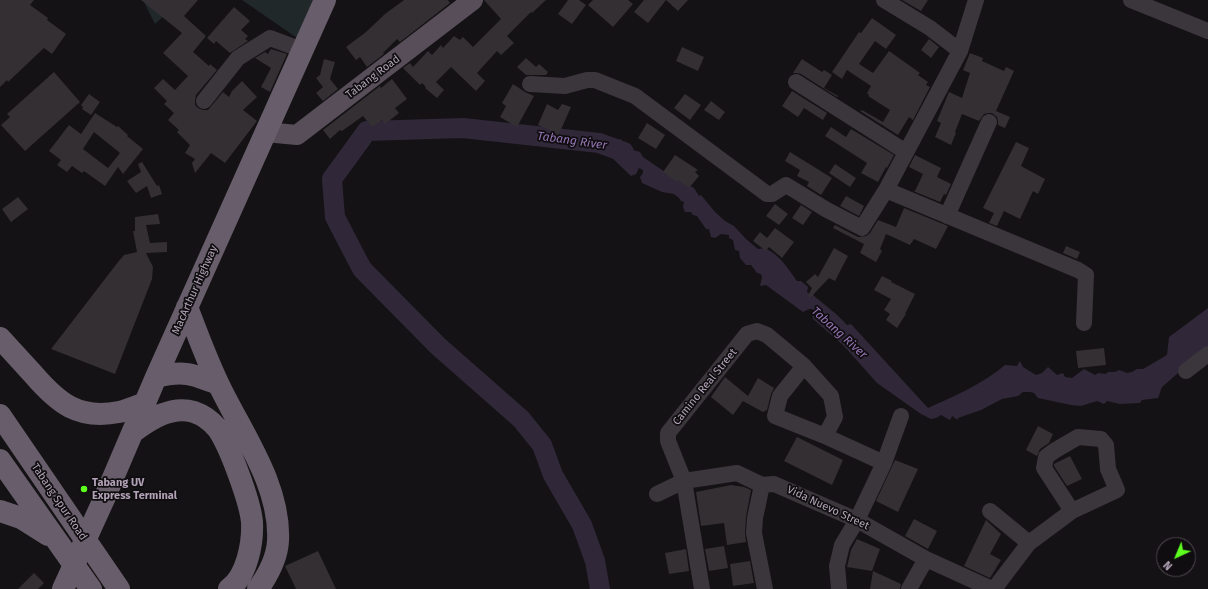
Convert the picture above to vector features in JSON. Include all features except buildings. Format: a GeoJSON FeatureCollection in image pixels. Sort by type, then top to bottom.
{"type":"FeatureCollection","features":[{"type":"Feature","properties":{"kind":"highway","name":"MacArthur Highway"},"geometry":{"type":"LineString","coordinates":[[63,589],[265,132],[302,50],[325,5]]}},
{"type":"Feature","properties":{"kind":"highway"},"geometry":{"type":"LineString","coordinates":[[187,307],[200,343],[218,384],[265,475],[274,506],[278,542],[272,565],[267,576],[258,589]]}},
{"type":"Feature","properties":{"kind":"highway"},"geometry":{"type":"LineString","coordinates":[[0,338],[50,394],[76,410],[87,413],[104,414],[120,412],[145,403]]}},
{"type":"Feature","properties":{"kind":"highway"},"geometry":{"type":"LineString","coordinates":[[156,377],[171,373],[191,374],[218,384]]}},
{"type":"Feature","properties":{"kind":"highway"},"geometry":{"type":"LineString","coordinates":[[133,432],[152,418],[166,413],[182,411],[193,412],[201,415],[216,427],[222,436],[245,495],[252,524],[249,555],[244,570],[234,586],[229,589]]}},
{"type":"Feature","properties":{"kind":"highway","name":"Tabang Spur Road"},"geometry":{"type":"LineString","coordinates":[[0,415],[114,582]]}},
{"type":"Feature","properties":{"kind":"highway"},"geometry":{"type":"LineString","coordinates":[[0,460],[91,589]]}},
{"type":"Feature","properties":{"kind":"highway"},"geometry":{"type":"LineString","coordinates":[[0,511],[21,518],[57,541]]}},
{"type":"Feature","properties":{"kind":"highway"},"geometry":{"type":"LineString","coordinates":[[114,582],[133,589]]}},
{"type":"Feature","properties":{"kind":"main road","name":"Tabang Road"},"geometry":{"type":"LineString","coordinates":[[265,132],[296,135],[473,0]]}},
{"type":"Feature","properties":{"kind":"street"},"geometry":{"type":"LineString","coordinates":[[884,0],[930,28],[960,51]]}},
{"type":"Feature","properties":{"kind":"street"},"geometry":{"type":"LineString","coordinates":[[530,84],[565,86],[587,80],[595,80],[635,96],[767,194],[772,194],[786,185],[827,210],[862,228],[886,190],[960,51],[976,0]]}},
{"type":"Feature","properties":{"kind":"street"},"geometry":{"type":"LineString","coordinates":[[1131,0],[1208,31]]}},
{"type":"Feature","properties":{"kind":"street"},"geometry":{"type":"LineString","coordinates":[[204,101],[238,58],[270,38],[302,50]]}},
{"type":"Feature","properties":{"kind":"street"},"geometry":{"type":"LineString","coordinates":[[796,82],[906,152]]}},
{"type":"Feature","properties":{"kind":"street"},"geometry":{"type":"LineString","coordinates":[[948,216],[989,122]]}},
{"type":"Feature","properties":{"kind":"street"},"geometry":{"type":"LineString","coordinates":[[886,190],[1062,262],[1086,275],[1084,323]]}},
{"type":"Feature","properties":{"kind":"street","name":"Camino Real Street"},"geometry":{"type":"LineString","coordinates":[[702,589],[684,481],[668,441],[668,433],[747,334],[757,331],[767,335],[804,366],[831,396],[835,417],[824,436]]}},
{"type":"Feature","properties":{"kind":"street"},"geometry":{"type":"LineString","coordinates":[[1186,371],[1208,354]]}},
{"type":"Feature","properties":{"kind":"street"},"geometry":{"type":"LineString","coordinates":[[804,366],[780,396],[775,416],[884,463]]}},
{"type":"Feature","properties":{"kind":"street"},"geometry":{"type":"LineString","coordinates":[[839,589],[837,566],[842,545],[857,520],[884,463],[900,416]]}},
{"type":"Feature","properties":{"kind":"street"},"geometry":{"type":"LineString","coordinates":[[993,589],[1029,543],[1072,511],[1117,490],[1108,468],[1106,445],[1101,439],[1078,437],[1046,457],[1044,468],[1072,511]]}},
{"type":"Feature","properties":{"kind":"street","name":"Vida Nuevo Street"},"geometry":{"type":"LineString","coordinates":[[657,494],[684,481],[737,473],[762,485],[774,484],[857,520],[926,559],[993,589]]}},
{"type":"Feature","properties":{"kind":"street"},"geometry":{"type":"LineString","coordinates":[[762,485],[755,518],[754,533],[765,589]]}},
{"type":"Feature","properties":{"kind":"street"},"geometry":{"type":"LineString","coordinates":[[990,511],[1029,543]]}},
{"type":"Feature","properties":{"kind":"street"},"geometry":{"type":"LineString","coordinates":[[909,589],[926,559]]}},
{"type":"Feature","properties":{"kind":"shaded area"},"geometry":{"type":"Polygon","coordinates":[[[143,0],[181,0],[155,24],[143,0]]]}},
{"type":"Feature","properties":{"kind":"shaded area"},"geometry":{"type":"Polygon","coordinates":[[[242,0],[315,0],[297,38],[242,0]]]}},
{"type":"Feature","properties":{"kind":"water"},"geometry":{"type":"Polygon","coordinates":[[[621,139],[626,148],[640,152],[643,157],[671,176],[694,188],[699,196],[701,195],[715,212],[725,221],[734,226],[758,249],[769,250],[775,254],[786,265],[797,281],[801,281],[808,287],[807,292],[812,294],[847,325],[851,324],[928,408],[978,384],[1005,365],[1017,366],[1020,361],[1023,367],[1036,375],[1042,373],[1048,367],[1057,375],[1063,373],[1065,377],[1072,378],[1084,369],[1095,375],[1098,373],[1106,374],[1108,372],[1115,372],[1119,370],[1127,373],[1137,369],[1143,369],[1167,355],[1169,337],[1208,308],[1208,347],[1162,387],[1158,398],[1142,400],[1140,403],[1120,404],[1107,401],[1104,404],[1097,401],[1081,406],[1038,398],[1034,393],[1023,392],[1018,396],[1002,399],[981,410],[958,418],[958,420],[952,416],[950,420],[941,415],[931,419],[921,414],[877,383],[844,346],[813,319],[813,309],[803,312],[766,285],[760,286],[762,277],[761,274],[757,273],[751,265],[746,265],[740,258],[739,251],[735,250],[733,240],[729,238],[729,235],[721,234],[715,238],[711,237],[709,229],[706,229],[697,216],[693,215],[691,212],[685,212],[683,207],[684,202],[674,194],[662,192],[642,183],[640,177],[643,170],[639,168],[636,174],[631,176],[607,153],[599,143],[621,139]]]}},
{"type":"Feature","properties":{"kind":"waterway","name":"Tabang River"},"geometry":{"type":"LineString","coordinates":[[600,589],[595,561],[582,525],[553,475],[542,445],[521,419],[438,346],[362,269],[335,217],[332,179],[367,131],[463,128],[599,143],[624,152]]}},
{"type":"Feature","properties":{"kind":"place","name":"Tabang UV Express Terminal"},"geometry":{"type":"Point","coordinates":[84,489]}}]}
